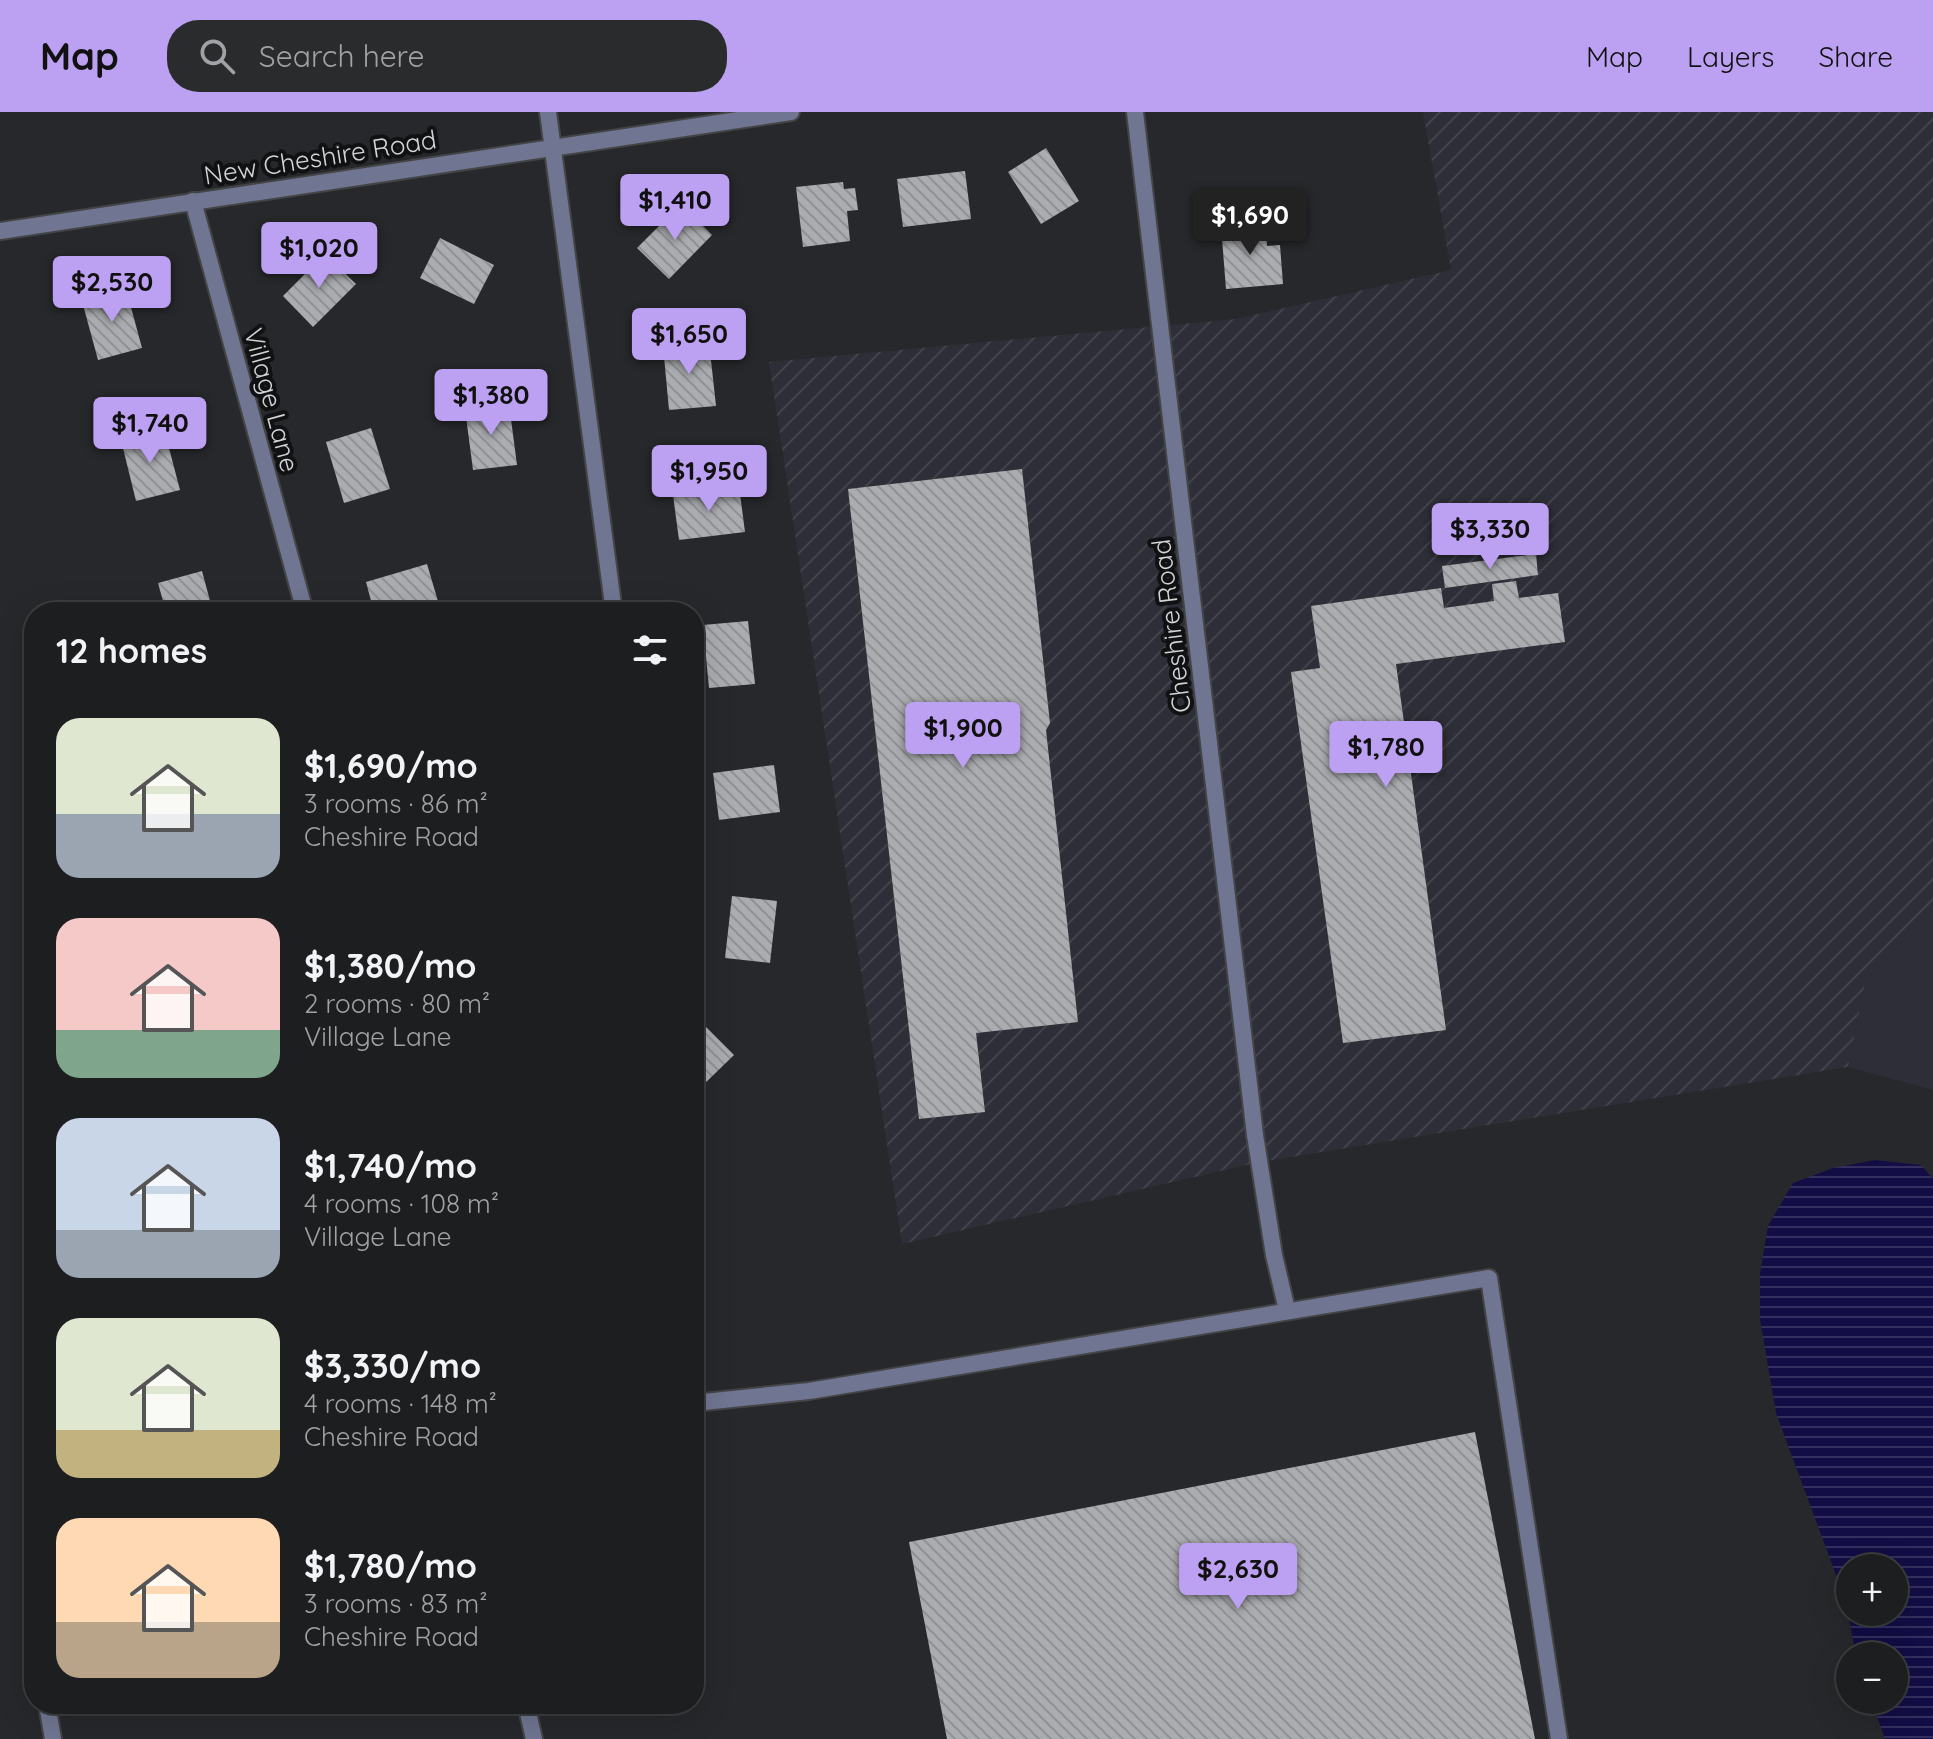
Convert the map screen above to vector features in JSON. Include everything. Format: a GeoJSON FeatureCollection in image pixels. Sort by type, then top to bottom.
{"type":"FeatureCollection","features":[{"type":"Feature","properties":{"kind":"street"},"geometry":{"type":"LineString","coordinates":[[548,112],[613,602]]}},
{"type":"Feature","properties":{"kind":"street","name":"New Cheshire Road"},"geometry":{"type":"LineString","coordinates":[[0,231],[791,112]]}},
{"type":"Feature","properties":{"kind":"street","name":"Cheshire Road"},"geometry":{"type":"LineString","coordinates":[[1135,112],[1255,1135],[1274,1255],[1287,1310]]}},
{"type":"Feature","properties":{"kind":"street","name":"Village Lane"},"geometry":{"type":"LineString","coordinates":[[193,201],[302,602]]}},
{"type":"Feature","properties":{"kind":"street"},"geometry":{"type":"LineString","coordinates":[[704,1402],[809,1391],[1489,1278],[1559,1739]]}},
{"type":"Feature","properties":{"kind":"street"},"geometry":{"type":"LineString","coordinates":[[49,1714],[53,1739]]}},
{"type":"Feature","properties":{"kind":"street"},"geometry":{"type":"LineString","coordinates":[[528,1714],[534,1739]]}},
{"type":"Feature","properties":{"kind":"shaded area"},"geometry":{"type":"Polygon","coordinates":[[[1423,112],[1933,112],[1933,918],[1868,969],[1848,1067],[1260,1162],[902,1244],[769,362],[1236,319],[1451,270],[1423,112]]]}},
{"type":"Feature","properties":{"kind":"shaded area"},"geometry":{"type":"Polygon","coordinates":[[[1933,918],[1933,1090],[1848,1067],[1868,969],[1933,918]]]}},
{"type":"Feature","properties":{"kind":"shaded area"},"geometry":{"type":"Polygon","coordinates":[[[1875,1160],[1921,1165],[1933,1179],[1933,1739],[1885,1739],[1876,1714],[1908,1714],[1908,1642],[1853,1642],[1850,1626],[1908,1626],[1908,1554],[1836,1554],[1836,1575],[1776,1413],[1760,1319],[1760,1274],[1768,1226],[1793,1183],[1833,1168],[1875,1160]]]}},
{"type":"Feature","properties":{"kind":"building"},"geometry":{"type":"Polygon","coordinates":[[[1046,148],[1079,201],[1041,224],[1008,172],[1046,148]]]}},
{"type":"Feature","properties":{"kind":"building"},"geometry":{"type":"Polygon","coordinates":[[[965,171],[971,219],[903,227],[897,179],[965,171]]]}},
{"type":"Feature","properties":{"kind":"building"},"geometry":{"type":"Polygon","coordinates":[[[843,182],[844,189],[855,188],[858,210],[847,211],[850,241],[803,247],[796,187],[843,182]]]}},
{"type":"Feature","properties":{"kind":"building"},"geometry":{"type":"Polygon","coordinates":[[[681,204],[712,235],[669,279],[637,248],[681,204]]]}},
{"type":"Feature","properties":{"kind":"building"},"geometry":{"type":"Polygon","coordinates":[[[1265,222],[1267,246],[1280,245],[1283,284],[1226,289],[1221,226],[1265,222]]]}},
{"type":"Feature","properties":{"kind":"building"},"geometry":{"type":"Polygon","coordinates":[[[440,238],[494,265],[474,304],[420,278],[440,238]]]}},
{"type":"Feature","properties":{"kind":"building"},"geometry":{"type":"Polygon","coordinates":[[[325,254],[356,284],[313,327],[283,296],[325,254]]]}},
{"type":"Feature","properties":{"kind":"building"},"geometry":{"type":"Polygon","coordinates":[[[126,289],[142,348],[98,360],[82,301],[126,289]]]}},
{"type":"Feature","properties":{"kind":"building"},"geometry":{"type":"Polygon","coordinates":[[[709,342],[716,406],[669,410],[663,346],[709,342]]]}},
{"type":"Feature","properties":{"kind":"building"},"geometry":{"type":"Polygon","coordinates":[[[509,404],[517,465],[473,470],[465,409],[509,404]]]}},
{"type":"Feature","properties":{"kind":"building"},"geometry":{"type":"Polygon","coordinates":[[[371,428],[390,489],[344,503],[326,442],[371,428]]]}},
{"type":"Feature","properties":{"kind":"building"},"geometry":{"type":"Polygon","coordinates":[[[164,429],[180,490],[136,501],[121,440],[164,429]]]}},
{"type":"Feature","properties":{"kind":"building"},"geometry":{"type":"Polygon","coordinates":[[[1022,469],[1050,723],[1046,730],[1078,1022],[976,1033],[985,1112],[919,1119],[848,489],[1022,469]]]}},
{"type":"Feature","properties":{"kind":"building"},"geometry":{"type":"Polygon","coordinates":[[[739,486],[745,532],[679,540],[673,495],[739,486]]]}},
{"type":"Feature","properties":{"kind":"building"},"geometry":{"type":"Polygon","coordinates":[[[1536,554],[1538,575],[1445,588],[1442,566],[1536,554]]]}},
{"type":"Feature","properties":{"kind":"building"},"geometry":{"type":"Polygon","coordinates":[[[427,564],[438,602],[371,602],[366,582],[427,564]]]}},
{"type":"Feature","properties":{"kind":"building"},"geometry":{"type":"Polygon","coordinates":[[[202,571],[210,602],[163,602],[158,583],[202,571]]]}},
{"type":"Feature","properties":{"kind":"building"},"geometry":{"type":"Polygon","coordinates":[[[1516,581],[1519,598],[1558,593],[1565,642],[1396,664],[1446,1030],[1343,1043],[1291,672],[1320,668],[1311,606],[1441,588],[1444,608],[1494,601],[1492,584],[1516,581]]]}},
{"type":"Feature","properties":{"kind":"building"},"geometry":{"type":"Polygon","coordinates":[[[748,621],[755,684],[709,688],[704,625],[748,621]]]}},
{"type":"Feature","properties":{"kind":"building"},"geometry":{"type":"Polygon","coordinates":[[[774,765],[780,812],[719,820],[713,773],[774,765]]]}},
{"type":"Feature","properties":{"kind":"building"},"geometry":{"type":"Polygon","coordinates":[[[732,896],[777,901],[770,963],[725,958],[732,896]]]}},
{"type":"Feature","properties":{"kind":"building"},"geometry":{"type":"Polygon","coordinates":[[[704,1025],[734,1055],[704,1084],[704,1025]]]}},
{"type":"Feature","properties":{"kind":"building"},"geometry":{"type":"Polygon","coordinates":[[[1475,1432],[1535,1739],[947,1739],[909,1542],[1475,1432]]]}}]}
